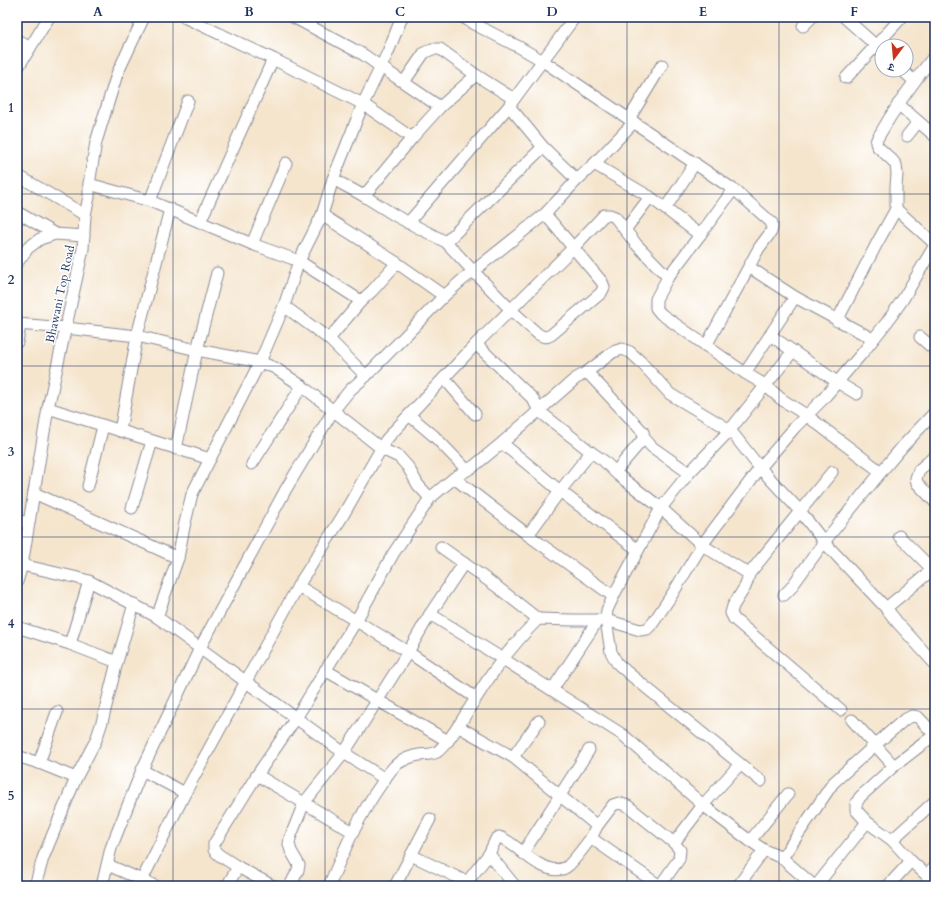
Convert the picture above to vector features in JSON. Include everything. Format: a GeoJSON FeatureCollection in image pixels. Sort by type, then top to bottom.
{"type":"FeatureCollection","features":[{"type":"Feature","properties":{"kind":"street"},"geometry":{"type":"LineString","coordinates":[[17,69],[49,17]]}},
{"type":"Feature","properties":{"kind":"street","name":"Bhawani Top Road"},"geometry":{"type":"LineString","coordinates":[[17,582],[22,565],[48,408],[83,249],[89,184],[96,142],[117,74],[144,17]]}},
{"type":"Feature","properties":{"kind":"street"},"geometry":{"type":"LineString","coordinates":[[184,17],[363,104],[412,138]]}},
{"type":"Feature","properties":{"kind":"street"},"geometry":{"type":"LineString","coordinates":[[293,17],[364,55],[440,107]]}},
{"type":"Feature","properties":{"kind":"street"},"geometry":{"type":"LineString","coordinates":[[157,617],[178,558],[192,494],[260,362],[284,306],[299,262],[322,215],[333,179],[363,104],[381,68],[402,17]]}},
{"type":"Feature","properties":{"kind":"street"},"geometry":{"type":"LineString","coordinates":[[463,17],[519,47],[632,121],[733,190],[772,223],[771,232],[759,248],[748,267],[706,346]]}},
{"type":"Feature","properties":{"kind":"street"},"geometry":{"type":"LineString","coordinates":[[408,223],[512,103],[575,17]]}},
{"type":"Feature","properties":{"kind":"street"},"geometry":{"type":"LineString","coordinates":[[803,26],[812,17]]}},
{"type":"Feature","properties":{"kind":"street"},"geometry":{"type":"LineString","coordinates":[[844,17],[874,44]]}},
{"type":"Feature","properties":{"kind":"street"},"geometry":{"type":"LineString","coordinates":[[887,38],[902,17]]}},
{"type":"Feature","properties":{"kind":"street"},"geometry":{"type":"LineString","coordinates":[[17,40],[30,48]]}},
{"type":"Feature","properties":{"kind":"street"},"geometry":{"type":"LineString","coordinates":[[404,82],[424,53],[432,49],[440,50],[476,75],[512,103],[543,147],[577,180]]}},
{"type":"Feature","properties":{"kind":"street"},"geometry":{"type":"LineString","coordinates":[[846,78],[874,53]]}},
{"type":"Feature","properties":{"kind":"street"},"geometry":{"type":"LineString","coordinates":[[837,321],[896,209],[896,165],[878,147],[876,143],[877,139],[898,104],[935,55]]}},
{"type":"Feature","properties":{"kind":"street"},"geometry":{"type":"LineString","coordinates":[[200,222],[273,59]]}},
{"type":"Feature","properties":{"kind":"street"},"geometry":{"type":"LineString","coordinates":[[102,886],[111,848],[142,770],[200,648],[286,489],[333,411],[350,390],[366,376],[444,296],[545,214],[594,164],[632,121],[662,65]]}},
{"type":"Feature","properties":{"kind":"street"},"geometry":{"type":"LineString","coordinates":[[364,196],[440,107],[476,75]]}},
{"type":"Feature","properties":{"kind":"street"},"geometry":{"type":"LineString","coordinates":[[911,78],[914,81]]}},
{"type":"Feature","properties":{"kind":"street"},"geometry":{"type":"LineString","coordinates":[[150,201],[188,101]]}},
{"type":"Feature","properties":{"kind":"street"},"geometry":{"type":"LineString","coordinates":[[898,104],[935,136]]}},
{"type":"Feature","properties":{"kind":"street"},"geometry":{"type":"LineString","coordinates":[[907,136],[918,122]]}},
{"type":"Feature","properties":{"kind":"street"},"geometry":{"type":"LineString","coordinates":[[446,242],[543,147]]}},
{"type":"Feature","properties":{"kind":"street"},"geometry":{"type":"LineString","coordinates":[[252,244],[286,163]]}},
{"type":"Feature","properties":{"kind":"street"},"geometry":{"type":"LineString","coordinates":[[665,209],[694,163]]}},
{"type":"Feature","properties":{"kind":"street"},"geometry":{"type":"LineString","coordinates":[[594,164],[650,197],[700,235]]}},
{"type":"Feature","properties":{"kind":"street"},"geometry":{"type":"LineString","coordinates":[[17,175],[86,215]]}},
{"type":"Feature","properties":{"kind":"street"},"geometry":{"type":"LineString","coordinates":[[333,179],[408,223],[446,242],[511,310],[543,337],[551,335],[601,293],[604,287],[602,282],[545,214]]}},
{"type":"Feature","properties":{"kind":"street"},"geometry":{"type":"LineString","coordinates":[[89,184],[150,201],[299,262],[361,301]]}},
{"type":"Feature","properties":{"kind":"street"},"geometry":{"type":"LineString","coordinates":[[733,190],[668,277],[656,299],[656,308],[661,314],[706,346],[765,385],[781,399],[806,415],[881,472]]}},
{"type":"Feature","properties":{"kind":"street"},"geometry":{"type":"LineString","coordinates":[[625,230],[650,197]]}},
{"type":"Feature","properties":{"kind":"street"},"geometry":{"type":"LineString","coordinates":[[120,431],[137,336],[170,209]]}},
{"type":"Feature","properties":{"kind":"street"},"geometry":{"type":"LineString","coordinates":[[441,547],[496,586],[538,619],[602,620],[640,630],[647,628],[653,623],[674,592],[702,545],[760,468],[806,415],[823,399],[864,351],[903,299],[935,245],[896,209]]}},
{"type":"Feature","properties":{"kind":"street"},"geometry":{"type":"LineString","coordinates":[[17,212],[55,234]]}},
{"type":"Feature","properties":{"kind":"street"},"geometry":{"type":"LineString","coordinates":[[322,215],[397,263],[444,296]]}},
{"type":"Feature","properties":{"kind":"street"},"geometry":{"type":"LineString","coordinates":[[142,880],[185,793],[298,586],[342,517],[386,440],[476,344],[573,248],[604,215],[615,217],[636,244],[668,277]]}},
{"type":"Feature","properties":{"kind":"street"},"geometry":{"type":"LineString","coordinates":[[17,263],[28,248],[40,239],[55,234],[84,236]]}},
{"type":"Feature","properties":{"kind":"street"},"geometry":{"type":"LineString","coordinates":[[329,339],[361,301],[397,263]]}},
{"type":"Feature","properties":{"kind":"street"},"geometry":{"type":"LineString","coordinates":[[748,267],[795,298],[873,339]]}},
{"type":"Feature","properties":{"kind":"street"},"geometry":{"type":"LineString","coordinates":[[176,449],[197,350],[217,273]]}},
{"type":"Feature","properties":{"kind":"street"},"geometry":{"type":"LineString","coordinates":[[745,373],[795,298]]}},
{"type":"Feature","properties":{"kind":"street"},"geometry":{"type":"LineString","coordinates":[[284,306],[329,339],[366,376]]}},
{"type":"Feature","properties":{"kind":"street"},"geometry":{"type":"LineString","coordinates":[[17,342],[19,325],[66,328],[137,336],[197,350],[260,362],[275,368],[302,386],[382,448],[399,457],[408,467],[418,485],[430,498]]}},
{"type":"Feature","properties":{"kind":"street"},"geometry":{"type":"LineString","coordinates":[[770,335],[837,382],[857,394]]}},
{"type":"Feature","properties":{"kind":"street"},"geometry":{"type":"LineString","coordinates":[[920,337],[935,350]]}},
{"type":"Feature","properties":{"kind":"street"},"geometry":{"type":"LineString","coordinates":[[476,344],[533,399],[539,411],[604,461],[615,472],[661,508],[702,545],[749,574]]}},
{"type":"Feature","properties":{"kind":"street"},"geometry":{"type":"LineString","coordinates":[[273,886],[219,855],[214,850],[214,844],[257,775],[296,718],[356,621],[393,554],[430,498],[454,478],[474,466],[575,379],[587,372],[613,352],[622,349],[630,352],[670,394],[730,430],[760,468],[800,511],[824,542],[886,608],[935,664]]}},
{"type":"Feature","properties":{"kind":"street"},"geometry":{"type":"LineString","coordinates":[[552,690],[602,620],[613,596],[661,508],[689,473],[730,430],[793,351]]}},
{"type":"Feature","properties":{"kind":"street"},"geometry":{"type":"LineString","coordinates":[[587,372],[644,432],[644,438],[615,472]]}},
{"type":"Feature","properties":{"kind":"street"},"geometry":{"type":"LineString","coordinates":[[444,378],[475,414]]}},
{"type":"Feature","properties":{"kind":"street"},"geometry":{"type":"LineString","coordinates":[[252,464],[302,386]]}},
{"type":"Feature","properties":{"kind":"street"},"geometry":{"type":"LineString","coordinates":[[48,408],[210,459]]}},
{"type":"Feature","properties":{"kind":"street"},"geometry":{"type":"LineString","coordinates":[[784,595],[824,542],[881,472],[935,412]]}},
{"type":"Feature","properties":{"kind":"street"},"geometry":{"type":"LineString","coordinates":[[409,415],[434,436],[467,470]]}},
{"type":"Feature","properties":{"kind":"street"},"geometry":{"type":"LineString","coordinates":[[88,486],[103,426]]}},
{"type":"Feature","properties":{"kind":"street"},"geometry":{"type":"LineString","coordinates":[[644,438],[652,447],[689,473]]}},
{"type":"Feature","properties":{"kind":"street"},"geometry":{"type":"LineString","coordinates":[[132,508],[152,441]]}},
{"type":"Feature","properties":{"kind":"street"},"geometry":{"type":"LineString","coordinates":[[502,443],[560,491],[638,550]]}},
{"type":"Feature","properties":{"kind":"street"},"geometry":{"type":"LineString","coordinates":[[528,535],[591,452]]}},
{"type":"Feature","properties":{"kind":"street"},"geometry":{"type":"LineString","coordinates":[[935,456],[919,470],[916,478],[917,483],[935,502]]}},
{"type":"Feature","properties":{"kind":"street"},"geometry":{"type":"LineString","coordinates":[[832,472],[749,574],[748,582],[733,606],[732,613],[734,619],[841,710]]}},
{"type":"Feature","properties":{"kind":"street"},"geometry":{"type":"LineString","coordinates":[[454,478],[528,535],[613,596]]}},
{"type":"Feature","properties":{"kind":"street"},"geometry":{"type":"LineString","coordinates":[[34,493],[178,558]]}},
{"type":"Feature","properties":{"kind":"street"},"geometry":{"type":"LineString","coordinates":[[17,520],[28,523]]}},
{"type":"Feature","properties":{"kind":"street"},"geometry":{"type":"LineString","coordinates":[[886,608],[934,567],[899,536]]}},
{"type":"Feature","properties":{"kind":"street"},"geometry":{"type":"LineString","coordinates":[[290,886],[299,865],[291,851],[289,844],[290,838],[304,803],[344,753],[408,652],[430,614],[464,563]]}},
{"type":"Feature","properties":{"kind":"street"},"geometry":{"type":"LineString","coordinates":[[22,565],[89,581],[157,617],[344,753],[385,779]]}},
{"type":"Feature","properties":{"kind":"street"},"geometry":{"type":"LineString","coordinates":[[70,644],[89,581]]}},
{"type":"Feature","properties":{"kind":"street"},"geometry":{"type":"LineString","coordinates":[[298,586],[408,652],[476,698]]}},
{"type":"Feature","properties":{"kind":"street"},"geometry":{"type":"LineString","coordinates":[[35,886],[43,858],[76,778],[96,740],[134,604]]}},
{"type":"Feature","properties":{"kind":"street"},"geometry":{"type":"LineString","coordinates":[[430,614],[623,735],[703,805],[750,841],[764,850],[782,858],[815,886],[867,822]]}},
{"type":"Feature","properties":{"kind":"street"},"geometry":{"type":"LineString","coordinates":[[329,886],[353,832],[367,805],[385,779],[397,764],[419,755],[437,752],[448,741],[459,727],[476,698],[503,659],[518,640],[538,619]]}},
{"type":"Feature","properties":{"kind":"street"},"geometry":{"type":"LineString","coordinates":[[602,620],[610,652],[617,663],[761,781]]}},
{"type":"Feature","properties":{"kind":"street"},"geometry":{"type":"LineString","coordinates":[[17,627],[70,644],[117,662]]}},
{"type":"Feature","properties":{"kind":"street"},"geometry":{"type":"LineString","coordinates":[[325,670],[448,741]]}},
{"type":"Feature","properties":{"kind":"street"},"geometry":{"type":"LineString","coordinates":[[39,763],[58,712]]}},
{"type":"Feature","properties":{"kind":"street"},"geometry":{"type":"LineString","coordinates":[[782,858],[833,783],[904,720],[912,716],[918,717],[933,733],[933,736],[930,740],[894,766],[860,797],[856,804],[856,810],[867,822],[892,840],[911,861],[931,879],[935,867]]}},
{"type":"Feature","properties":{"kind":"street"},"geometry":{"type":"LineString","coordinates":[[513,757],[538,720]]}},
{"type":"Feature","properties":{"kind":"street"},"geometry":{"type":"LineString","coordinates":[[852,720],[894,766]]}},
{"type":"Feature","properties":{"kind":"street"},"geometry":{"type":"LineString","coordinates":[[459,727],[513,757],[597,826]]}},
{"type":"Feature","properties":{"kind":"street"},"geometry":{"type":"LineString","coordinates":[[523,853],[589,750]]}},
{"type":"Feature","properties":{"kind":"street"},"geometry":{"type":"LineString","coordinates":[[17,756],[76,778]]}},
{"type":"Feature","properties":{"kind":"street"},"geometry":{"type":"LineString","coordinates":[[674,843],[703,805],[740,764]]}},
{"type":"Feature","properties":{"kind":"street"},"geometry":{"type":"LineString","coordinates":[[142,770],[185,793]]}},
{"type":"Feature","properties":{"kind":"street"},"geometry":{"type":"LineString","coordinates":[[257,775],[353,832]]}},
{"type":"Feature","properties":{"kind":"street"},"geometry":{"type":"LineString","coordinates":[[750,841],[788,794]]}},
{"type":"Feature","properties":{"kind":"street"},"geometry":{"type":"LineString","coordinates":[[411,855],[465,884],[489,854],[496,839],[499,837],[507,840],[542,866],[554,869],[561,868],[568,866],[591,838],[597,826],[613,805],[619,802],[628,806],[674,843],[680,850],[679,859],[660,886],[591,838]]}},
{"type":"Feature","properties":{"kind":"street"},"geometry":{"type":"LineString","coordinates":[[892,840],[935,802]]}},
{"type":"Feature","properties":{"kind":"street"},"geometry":{"type":"LineString","coordinates":[[395,886],[430,819]]}},
{"type":"Feature","properties":{"kind":"street"},"geometry":{"type":"LineString","coordinates":[[738,886],[764,850]]}},
{"type":"Feature","properties":{"kind":"street"},"geometry":{"type":"LineString","coordinates":[[489,854],[515,886]]}},
{"type":"Feature","properties":{"kind":"street"},"geometry":{"type":"LineString","coordinates":[[888,886],[911,861]]}},
{"type":"Feature","properties":{"kind":"street"},"geometry":{"type":"LineString","coordinates":[[108,865],[154,886]]}},
{"type":"Feature","properties":{"kind":"street"},"geometry":{"type":"LineString","coordinates":[[227,886],[238,866]]}}]}
